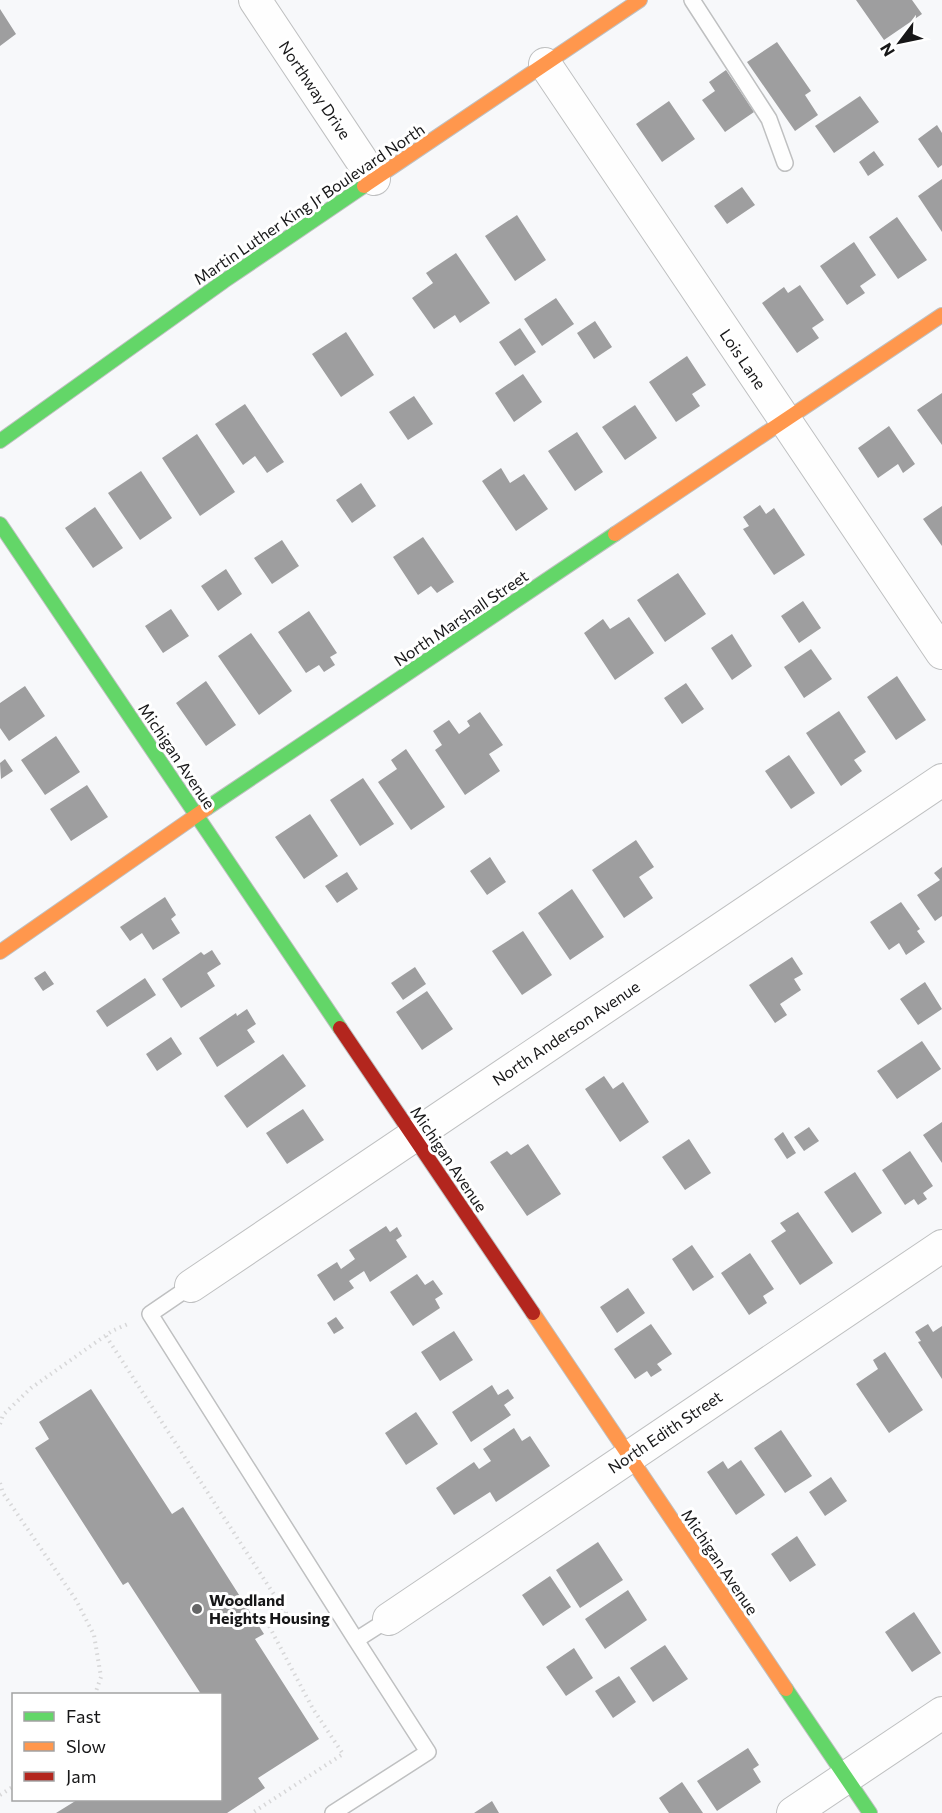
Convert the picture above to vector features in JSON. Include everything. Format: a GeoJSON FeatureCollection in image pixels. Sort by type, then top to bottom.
{"type":"FeatureCollection","features":[{"type":"Feature","properties":{"kind":"street","name":"Northway Drive"},"geometry":{"type":"LineString","coordinates":[[255,0],[374,179]]}},
{"type":"Feature","properties":{"kind":"street","name":"Martin Luther King Jr Boulevard North"},"geometry":{"type":"LineString","coordinates":[[0,441],[224,281],[640,0]]}},
{"type":"Feature","properties":{"kind":"street","name":"Lois Lane"},"geometry":{"type":"LineString","coordinates":[[544,64],[942,653]]}},
{"type":"Feature","properties":{"kind":"street","name":"North Marshall Street"},"geometry":{"type":"LineString","coordinates":[[0,952],[197,815],[942,315]]}},
{"type":"Feature","properties":{"kind":"street","name":"Michigan Avenue"},"geometry":{"type":"LineString","coordinates":[[0,524],[870,1813]]}},
{"type":"Feature","properties":{"kind":"street","name":"North Anderson Avenue"},"geometry":{"type":"LineString","coordinates":[[191,1286],[942,780]]}},
{"type":"Feature","properties":{"kind":"street","name":"North Edith Street"},"geometry":{"type":"LineString","coordinates":[[389,1619],[942,1246]]}},
{"type":"Feature","properties":{"kind":"street"},"geometry":{"type":"LineString","coordinates":[[793,1813],[942,1713]]}},
{"type":"Feature","properties":{"kind":"lane"},"geometry":{"type":"LineString","coordinates":[[692,0],[769,119],[785,163]]}},
{"type":"Feature","properties":{"kind":"lane"},"geometry":{"type":"LineString","coordinates":[[191,1286],[150,1314],[428,1752],[333,1813]]}},
{"type":"Feature","properties":{"kind":"lane"},"geometry":{"type":"LineString","coordinates":[[356,1640],[389,1619]]}},
{"type":"Feature","properties":{"kind":"path"},"geometry":{"type":"LineString","coordinates":[[0,1424],[3,1414],[31,1388],[106,1336],[150,1314]]}},
{"type":"Feature","properties":{"kind":"path"},"geometry":{"type":"LineString","coordinates":[[106,1336],[286,1613],[268,1624],[314,1709],[343,1754],[252,1813]]}},
{"type":"Feature","properties":{"kind":"path"},"geometry":{"type":"LineString","coordinates":[[0,1483],[3,1493],[76,1600],[94,1635],[101,1677],[96,1693]]}},
{"type":"Feature","properties":{"kind":"building"},"geometry":{"type":"Polygon","coordinates":[[[856,0],[912,0],[922,14],[884,40],[856,0]]]}},
{"type":"Feature","properties":{"kind":"building"},"geometry":{"type":"Polygon","coordinates":[[[0,9],[16,34],[0,46],[0,9]]]}},
{"type":"Feature","properties":{"kind":"building"},"geometry":{"type":"Polygon","coordinates":[[[777,42],[811,91],[805,95],[818,115],[795,131],[747,62],[777,42]]]}},
{"type":"Feature","properties":{"kind":"building"},"geometry":{"type":"Polygon","coordinates":[[[726,70],[754,112],[725,132],[702,100],[715,91],[709,82],[726,70]]]}},
{"type":"Feature","properties":{"kind":"building"},"geometry":{"type":"Polygon","coordinates":[[[860,96],[879,122],[834,153],[815,126],[860,96]]]}},
{"type":"Feature","properties":{"kind":"building"},"geometry":{"type":"Polygon","coordinates":[[[669,101],[695,139],[662,162],[636,124],[669,101]]]}},
{"type":"Feature","properties":{"kind":"building"},"geometry":{"type":"Polygon","coordinates":[[[937,125],[942,133],[942,165],[938,168],[918,139],[937,125]]]}},
{"type":"Feature","properties":{"kind":"building"},"geometry":{"type":"Polygon","coordinates":[[[874,151],[884,165],[868,176],[859,162],[874,151]]]}},
{"type":"Feature","properties":{"kind":"building"},"geometry":{"type":"Polygon","coordinates":[[[942,179],[942,232],[918,196],[942,179]]]}},
{"type":"Feature","properties":{"kind":"building"},"geometry":{"type":"Polygon","coordinates":[[[742,187],[755,205],[727,224],[714,206],[742,187]]]}},
{"type":"Feature","properties":{"kind":"building"},"geometry":{"type":"Polygon","coordinates":[[[517,215],[546,260],[515,281],[485,236],[517,215]]]}},
{"type":"Feature","properties":{"kind":"building"},"geometry":{"type":"Polygon","coordinates":[[[897,217],[927,260],[898,279],[869,237],[897,217]]]}},
{"type":"Feature","properties":{"kind":"building"},"geometry":{"type":"Polygon","coordinates":[[[854,242],[876,275],[860,286],[865,293],[847,305],[820,266],[854,242]]]}},
{"type":"Feature","properties":{"kind":"building"},"geometry":{"type":"Polygon","coordinates":[[[456,253],[490,303],[460,323],[455,315],[434,329],[412,298],[433,283],[426,273],[456,253]]]}},
{"type":"Feature","properties":{"kind":"building"},"geometry":{"type":"Polygon","coordinates":[[[800,285],[824,320],[812,328],[819,338],[797,353],[762,303],[784,287],[788,293],[800,285]]]}},
{"type":"Feature","properties":{"kind":"building"},"geometry":{"type":"Polygon","coordinates":[[[556,298],[574,324],[542,346],[524,319],[556,298]]]}},
{"type":"Feature","properties":{"kind":"building"},"geometry":{"type":"Polygon","coordinates":[[[595,321],[612,347],[594,359],[577,333],[595,321]]]}},
{"type":"Feature","properties":{"kind":"building"},"geometry":{"type":"Polygon","coordinates":[[[520,328],[536,352],[515,366],[499,342],[520,328]]]}},
{"type":"Feature","properties":{"kind":"building"},"geometry":{"type":"Polygon","coordinates":[[[346,332],[374,375],[341,397],[312,354],[346,332]]]}},
{"type":"Feature","properties":{"kind":"building"},"geometry":{"type":"Polygon","coordinates":[[[687,356],[706,385],[692,394],[700,406],[676,422],[649,382],[687,356]]]}},
{"type":"Feature","properties":{"kind":"building"},"geometry":{"type":"Polygon","coordinates":[[[523,374],[542,402],[514,422],[495,393],[523,374]]]}},
{"type":"Feature","properties":{"kind":"building"},"geometry":{"type":"Polygon","coordinates":[[[942,393],[942,445],[917,410],[942,393]]]}},
{"type":"Feature","properties":{"kind":"building"},"geometry":{"type":"Polygon","coordinates":[[[414,396],[433,424],[408,440],[389,412],[414,396]]]}},
{"type":"Feature","properties":{"kind":"building"},"geometry":{"type":"Polygon","coordinates":[[[245,404],[284,462],[267,473],[255,456],[243,465],[215,424],[245,404]]]}},
{"type":"Feature","properties":{"kind":"building"},"geometry":{"type":"Polygon","coordinates":[[[635,405],[657,438],[625,460],[602,427],[635,405]]]}},
{"type":"Feature","properties":{"kind":"building"},"geometry":{"type":"Polygon","coordinates":[[[889,426],[915,464],[903,473],[898,464],[878,478],[858,448],[889,426]]]}},
{"type":"Feature","properties":{"kind":"building"},"geometry":{"type":"Polygon","coordinates":[[[577,432],[603,472],[575,491],[548,451],[577,432]]]}},
{"type":"Feature","properties":{"kind":"building"},"geometry":{"type":"Polygon","coordinates":[[[197,434],[235,492],[200,516],[162,458],[197,434]]]}},
{"type":"Feature","properties":{"kind":"building"},"geometry":{"type":"Polygon","coordinates":[[[501,468],[510,483],[524,474],[548,509],[516,531],[482,481],[501,468]]]}},
{"type":"Feature","properties":{"kind":"building"},"geometry":{"type":"Polygon","coordinates":[[[141,471],[172,518],[140,540],[108,493],[141,471]]]}},
{"type":"Feature","properties":{"kind":"building"},"geometry":{"type":"Polygon","coordinates":[[[361,483],[376,506],[352,523],[336,500],[361,483]]]}},
{"type":"Feature","properties":{"kind":"building"},"geometry":{"type":"Polygon","coordinates":[[[760,505],[766,514],[774,508],[805,555],[774,575],[743,529],[749,526],[743,517],[760,505]]]}},
{"type":"Feature","properties":{"kind":"building"},"geometry":{"type":"Polygon","coordinates":[[[942,506],[942,546],[923,519],[942,506]]]}},
{"type":"Feature","properties":{"kind":"building"},"geometry":{"type":"Polygon","coordinates":[[[95,507],[123,548],[93,568],[65,528],[95,507]]]}},
{"type":"Feature","properties":{"kind":"building"},"geometry":{"type":"Polygon","coordinates":[[[423,537],[454,582],[437,593],[431,586],[418,595],[393,557],[423,537]]]}},
{"type":"Feature","properties":{"kind":"building"},"geometry":{"type":"Polygon","coordinates":[[[282,540],[299,566],[272,584],[254,558],[282,540]]]}},
{"type":"Feature","properties":{"kind":"building"},"geometry":{"type":"Polygon","coordinates":[[[226,569],[242,594],[218,611],[201,586],[226,569]]]}},
{"type":"Feature","properties":{"kind":"building"},"geometry":{"type":"Polygon","coordinates":[[[678,573],[706,614],[665,642],[637,600],[678,573]]]}},
{"type":"Feature","properties":{"kind":"building"},"geometry":{"type":"Polygon","coordinates":[[[803,601],[821,628],[799,643],[781,616],[803,601]]]}},
{"type":"Feature","properties":{"kind":"building"},"geometry":{"type":"Polygon","coordinates":[[[171,609],[189,636],[163,653],[145,626],[171,609]]]}},
{"type":"Feature","properties":{"kind":"building"},"geometry":{"type":"Polygon","coordinates":[[[309,611],[337,653],[330,657],[335,665],[324,672],[319,665],[306,673],[278,632],[309,611]]]}},
{"type":"Feature","properties":{"kind":"building"},"geometry":{"type":"Polygon","coordinates":[[[629,617],[654,653],[615,680],[584,633],[603,619],[610,629],[629,617]]]}},
{"type":"Feature","properties":{"kind":"building"},"geometry":{"type":"Polygon","coordinates":[[[251,633],[292,691],[259,715],[218,656],[251,633]]]}},
{"type":"Feature","properties":{"kind":"building"},"geometry":{"type":"Polygon","coordinates":[[[732,634],[752,666],[732,680],[711,648],[732,634]]]}},
{"type":"Feature","properties":{"kind":"building"},"geometry":{"type":"Polygon","coordinates":[[[811,649],[832,679],[804,698],[784,667],[811,649]]]}},
{"type":"Feature","properties":{"kind":"building"},"geometry":{"type":"Polygon","coordinates":[[[897,676],[926,720],[896,740],[867,697],[897,676]]]}},
{"type":"Feature","properties":{"kind":"building"},"geometry":{"type":"Polygon","coordinates":[[[206,681],[236,725],[206,746],[176,703],[206,681]]]}},
{"type":"Feature","properties":{"kind":"building"},"geometry":{"type":"Polygon","coordinates":[[[686,683],[704,709],[682,724],[664,698],[686,683]]]}},
{"type":"Feature","properties":{"kind":"building"},"geometry":{"type":"Polygon","coordinates":[[[25,686],[45,716],[9,741],[0,728],[0,703],[25,686]]]}},
{"type":"Feature","properties":{"kind":"building"},"geometry":{"type":"Polygon","coordinates":[[[839,711],[866,752],[854,760],[862,771],[841,786],[806,733],[839,711]]]}},
{"type":"Feature","properties":{"kind":"building"},"geometry":{"type":"Polygon","coordinates":[[[480,712],[503,745],[489,754],[500,771],[465,795],[435,750],[442,745],[433,731],[449,720],[459,734],[470,726],[467,721],[480,712]]]}},
{"type":"Feature","properties":{"kind":"building"},"geometry":{"type":"Polygon","coordinates":[[[56,736],[80,772],[45,795],[21,760],[56,736]]]}},
{"type":"Feature","properties":{"kind":"building"},"geometry":{"type":"Polygon","coordinates":[[[406,749],[445,807],[411,830],[378,782],[397,769],[391,760],[406,749]]]}},
{"type":"Feature","properties":{"kind":"building"},"geometry":{"type":"Polygon","coordinates":[[[789,755],[815,793],[791,809],[765,771],[789,755]]]}},
{"type":"Feature","properties":{"kind":"building"},"geometry":{"type":"Polygon","coordinates":[[[5,759],[13,771],[1,779],[0,763],[5,759]]]}},
{"type":"Feature","properties":{"kind":"building"},"geometry":{"type":"Polygon","coordinates":[[[363,778],[394,824],[360,846],[330,800],[363,778]]]}},
{"type":"Feature","properties":{"kind":"building"},"geometry":{"type":"Polygon","coordinates":[[[87,785],[108,817],[71,841],[50,809],[87,785]]]}},
{"type":"Feature","properties":{"kind":"building"},"geometry":{"type":"Polygon","coordinates":[[[310,814],[338,856],[304,879],[275,837],[310,814]]]}},
{"type":"Feature","properties":{"kind":"building"},"geometry":{"type":"Polygon","coordinates":[[[636,840],[654,867],[639,877],[653,898],[624,918],[592,870],[636,840]]]}},
{"type":"Feature","properties":{"kind":"building"},"geometry":{"type":"Polygon","coordinates":[[[490,857],[506,882],[487,895],[470,871],[490,857]]]}},
{"type":"Feature","properties":{"kind":"building"},"geometry":{"type":"Polygon","coordinates":[[[942,867],[942,916],[935,921],[917,895],[940,880],[934,873],[942,867]]]}},
{"type":"Feature","properties":{"kind":"building"},"geometry":{"type":"Polygon","coordinates":[[[347,872],[358,889],[337,903],[325,886],[347,872]]]}},
{"type":"Feature","properties":{"kind":"building"},"geometry":{"type":"Polygon","coordinates":[[[572,889],[604,937],[570,960],[538,913],[572,889]]]}},
{"type":"Feature","properties":{"kind":"building"},"geometry":{"type":"Polygon","coordinates":[[[165,897],[176,915],[171,919],[180,933],[153,950],[142,933],[130,941],[120,927],[165,897]]]}},
{"type":"Feature","properties":{"kind":"building"},"geometry":{"type":"Polygon","coordinates":[[[901,902],[920,929],[917,931],[925,942],[906,955],[899,943],[889,950],[870,922],[901,902]]]}},
{"type":"Feature","properties":{"kind":"building"},"geometry":{"type":"Polygon","coordinates":[[[523,931],[552,975],[522,995],[492,951],[523,931]]]}},
{"type":"Feature","properties":{"kind":"building"},"geometry":{"type":"Polygon","coordinates":[[[212,950],[221,964],[207,973],[215,986],[181,1008],[162,979],[201,952],[204,955],[212,950]]]}},
{"type":"Feature","properties":{"kind":"building"},"geometry":{"type":"Polygon","coordinates":[[[792,957],[803,974],[794,979],[801,990],[780,1004],[787,1015],[775,1023],[749,985],[792,957]]]}},
{"type":"Feature","properties":{"kind":"building"},"geometry":{"type":"Polygon","coordinates":[[[415,967],[426,984],[403,1000],[391,983],[415,967]]]}},
{"type":"Feature","properties":{"kind":"building"},"geometry":{"type":"Polygon","coordinates":[[[45,971],[54,984],[43,991],[34,978],[45,971]]]}},
{"type":"Feature","properties":{"kind":"building"},"geometry":{"type":"Polygon","coordinates":[[[145,978],[156,995],[107,1027],[96,1011],[145,978]]]}},
{"type":"Feature","properties":{"kind":"building"},"geometry":{"type":"Polygon","coordinates":[[[925,982],[942,1009],[918,1025],[900,999],[925,982]]]}},
{"type":"Feature","properties":{"kind":"building"},"geometry":{"type":"Polygon","coordinates":[[[427,991],[453,1029],[422,1050],[396,1012],[427,991]]]}},
{"type":"Feature","properties":{"kind":"building"},"geometry":{"type":"Polygon","coordinates":[[[247,1009],[256,1024],[247,1030],[255,1042],[217,1067],[199,1038],[236,1013],[237,1016],[247,1009]]]}},
{"type":"Feature","properties":{"kind":"building"},"geometry":{"type":"Polygon","coordinates":[[[171,1037],[182,1054],[157,1071],[146,1054],[171,1037]]]}},
{"type":"Feature","properties":{"kind":"building"},"geometry":{"type":"Polygon","coordinates":[[[922,1041],[941,1069],[897,1099],[877,1071],[922,1041]]]}},
{"type":"Feature","properties":{"kind":"building"},"geometry":{"type":"Polygon","coordinates":[[[283,1054],[306,1086],[247,1128],[224,1096],[283,1054]]]}},
{"type":"Feature","properties":{"kind":"building"},"geometry":{"type":"Polygon","coordinates":[[[604,1076],[613,1089],[623,1082],[649,1122],[620,1142],[585,1089],[604,1076]]]}},
{"type":"Feature","properties":{"kind":"building"},"geometry":{"type":"Polygon","coordinates":[[[303,1109],[324,1140],[287,1164],[266,1133],[303,1109]]]}},
{"type":"Feature","properties":{"kind":"building"},"geometry":{"type":"Polygon","coordinates":[[[942,1122],[942,1163],[923,1135],[942,1122]]]}},
{"type":"Feature","properties":{"kind":"building"},"geometry":{"type":"Polygon","coordinates":[[[809,1127],[819,1141],[804,1151],[794,1137],[809,1127]]]}},
{"type":"Feature","properties":{"kind":"building"},"geometry":{"type":"Polygon","coordinates":[[[783,1132],[796,1153],[787,1159],[774,1139],[783,1132]]]}},
{"type":"Feature","properties":{"kind":"building"},"geometry":{"type":"Polygon","coordinates":[[[689,1139],[711,1173],[685,1190],[662,1157],[689,1139]]]}},
{"type":"Feature","properties":{"kind":"building"},"geometry":{"type":"Polygon","coordinates":[[[528,1144],[561,1194],[527,1216],[490,1162],[507,1151],[511,1155],[528,1144]]]}},
{"type":"Feature","properties":{"kind":"building"},"geometry":{"type":"Polygon","coordinates":[[[910,1151],[933,1186],[923,1193],[927,1199],[918,1205],[914,1199],[905,1205],[882,1170],[910,1151]]]}},
{"type":"Feature","properties":{"kind":"building"},"geometry":{"type":"Polygon","coordinates":[[[855,1172],[882,1213],[852,1233],[824,1192],[855,1172]]]}},
{"type":"Feature","properties":{"kind":"building"},"geometry":{"type":"Polygon","coordinates":[[[798,1212],[833,1263],[800,1285],[771,1241],[786,1231],[780,1223],[798,1212]]]}},
{"type":"Feature","properties":{"kind":"building"},"geometry":{"type":"Polygon","coordinates":[[[386,1226],[390,1232],[397,1227],[402,1236],[396,1240],[407,1257],[370,1282],[364,1271],[349,1281],[354,1288],[334,1301],[317,1275],[337,1262],[341,1269],[355,1259],[349,1250],[386,1226]]]}},
{"type":"Feature","properties":{"kind":"building"},"geometry":{"type":"Polygon","coordinates":[[[692,1245],[714,1277],[693,1291],[672,1259],[692,1245]]]}},
{"type":"Feature","properties":{"kind":"building"},"geometry":{"type":"Polygon","coordinates":[[[750,1253],[774,1289],[763,1296],[767,1303],[749,1315],[721,1273],[750,1253]]]}},
{"type":"Feature","properties":{"kind":"building"},"geometry":{"type":"Polygon","coordinates":[[[417,1274],[425,1285],[433,1280],[443,1294],[435,1299],[440,1308],[413,1326],[390,1292],[417,1274]]]}},
{"type":"Feature","properties":{"kind":"building"},"geometry":{"type":"Polygon","coordinates":[[[628,1288],[645,1313],[617,1333],[600,1307],[628,1288]]]}},
{"type":"Feature","properties":{"kind":"building"},"geometry":{"type":"Polygon","coordinates":[[[336,1317],[344,1328],[334,1334],[327,1323],[336,1317]]]}},
{"type":"Feature","properties":{"kind":"building"},"geometry":{"type":"Polygon","coordinates":[[[651,1324],[672,1354],[657,1364],[662,1370],[651,1377],[647,1371],[635,1379],[614,1349],[651,1324]]]}},
{"type":"Feature","properties":{"kind":"building"},"geometry":{"type":"Polygon","coordinates":[[[928,1324],[933,1332],[942,1326],[942,1379],[918,1342],[921,1341],[915,1332],[928,1324]]]}},
{"type":"Feature","properties":{"kind":"building"},"geometry":{"type":"Polygon","coordinates":[[[454,1331],[473,1360],[440,1381],[421,1352],[454,1331]]]}},
{"type":"Feature","properties":{"kind":"building"},"geometry":{"type":"Polygon","coordinates":[[[885,1352],[923,1410],[889,1433],[856,1384],[878,1369],[873,1360],[885,1352]]]}},
{"type":"Feature","properties":{"kind":"building"},"geometry":{"type":"Polygon","coordinates":[[[492,1385],[498,1395],[508,1389],[514,1398],[504,1405],[511,1415],[471,1442],[452,1412],[492,1385]]]}},
{"type":"Feature","properties":{"kind":"building","name":"Woodland Heights Housing"},"geometry":{"type":"Polygon","coordinates":[[[91,1389],[172,1514],[183,1507],[264,1634],[255,1639],[319,1739],[258,1778],[265,1788],[227,1813],[56,1813],[75,1801],[222,1801],[222,1693],[200,1693],[128,1582],[123,1585],[35,1448],[49,1439],[39,1422],[91,1389]]]}},
{"type":"Feature","properties":{"kind":"building"},"geometry":{"type":"Polygon","coordinates":[[[416,1412],[438,1444],[406,1465],[385,1433],[416,1412]]]}},
{"type":"Feature","properties":{"kind":"building"},"geometry":{"type":"Polygon","coordinates":[[[514,1428],[522,1441],[530,1436],[550,1466],[496,1502],[490,1492],[454,1515],[436,1488],[474,1462],[479,1469],[491,1461],[483,1449],[514,1428]]]}},
{"type":"Feature","properties":{"kind":"building"},"geometry":{"type":"Polygon","coordinates":[[[781,1430],[812,1476],[785,1493],[754,1448],[781,1430]]]}},
{"type":"Feature","properties":{"kind":"building"},"geometry":{"type":"Polygon","coordinates":[[[741,1460],[765,1495],[736,1515],[707,1472],[723,1461],[728,1469],[741,1460]]]}},
{"type":"Feature","properties":{"kind":"building"},"geometry":{"type":"Polygon","coordinates":[[[831,1477],[847,1501],[825,1516],[809,1492],[831,1477]]]}},
{"type":"Feature","properties":{"kind":"building"},"geometry":{"type":"Polygon","coordinates":[[[797,1536],[816,1565],[790,1582],[771,1554],[797,1536]]]}},
{"type":"Feature","properties":{"kind":"building"},"geometry":{"type":"Polygon","coordinates":[[[598,1542],[623,1580],[580,1608],[556,1570],[598,1542]]]}},
{"type":"Feature","properties":{"kind":"building"},"geometry":{"type":"Polygon","coordinates":[[[550,1576],[571,1607],[543,1626],[522,1595],[550,1576]]]}},
{"type":"Feature","properties":{"kind":"building"},"geometry":{"type":"Polygon","coordinates":[[[628,1590],[647,1620],[605,1649],[585,1619],[628,1590]]]}},
{"type":"Feature","properties":{"kind":"building"},"geometry":{"type":"Polygon","coordinates":[[[914,1612],[941,1653],[912,1672],[885,1632],[914,1612]]]}},
{"type":"Feature","properties":{"kind":"building"},"geometry":{"type":"Polygon","coordinates":[[[665,1645],[688,1679],[653,1702],[630,1668],[665,1645]]]}},
{"type":"Feature","properties":{"kind":"building"},"geometry":{"type":"Polygon","coordinates":[[[574,1648],[593,1678],[566,1696],[546,1667],[574,1648]]]}},
{"type":"Feature","properties":{"kind":"building"},"geometry":{"type":"Polygon","coordinates":[[[619,1676],[636,1702],[613,1718],[595,1691],[619,1676]]]}},
{"type":"Feature","properties":{"kind":"building"},"geometry":{"type":"Polygon","coordinates":[[[748,1748],[759,1765],[753,1769],[761,1782],[717,1811],[697,1781],[748,1748]]]}},
{"type":"Feature","properties":{"kind":"building"},"geometry":{"type":"Polygon","coordinates":[[[682,1782],[703,1813],[669,1813],[659,1798],[682,1782]]]}},
{"type":"Feature","properties":{"kind":"building"},"geometry":{"type":"Polygon","coordinates":[[[492,1801],[499,1813],[474,1813],[492,1801]]]}},
{"type":"Feature","properties":{"kind":"traffic: fast"},"geometry":{"type":"LineString","coordinates":[[0,441],[224,281],[364,186]]}},
{"type":"Feature","properties":{"kind":"traffic: fast"},"geometry":{"type":"LineString","coordinates":[[0,524],[340,1028]]}},
{"type":"Feature","properties":{"kind":"traffic: fast"},"geometry":{"type":"LineString","coordinates":[[207,808],[615,534]]}},
{"type":"Feature","properties":{"kind":"traffic: fast"},"geometry":{"type":"LineString","coordinates":[[786,1689],[870,1813]]}},
{"type":"Feature","properties":{"kind":"traffic: slow"},"geometry":{"type":"LineString","coordinates":[[364,186],[640,0]]}},
{"type":"Feature","properties":{"kind":"traffic: slow"},"geometry":{"type":"LineString","coordinates":[[615,534],[942,315]]}},
{"type":"Feature","properties":{"kind":"traffic: slow"},"geometry":{"type":"LineString","coordinates":[[0,952],[207,808]]}},
{"type":"Feature","properties":{"kind":"traffic: slow"},"geometry":{"type":"LineString","coordinates":[[533,1313],[786,1689]]}},
{"type":"Feature","properties":{"kind":"traffic: jam"},"geometry":{"type":"LineString","coordinates":[[340,1028],[533,1313]]}},
{"type":"Feature","properties":{"kind":"place","name":"Woodland Heights Housing"},"geometry":{"type":"Point","coordinates":[197,1609]}}]}
